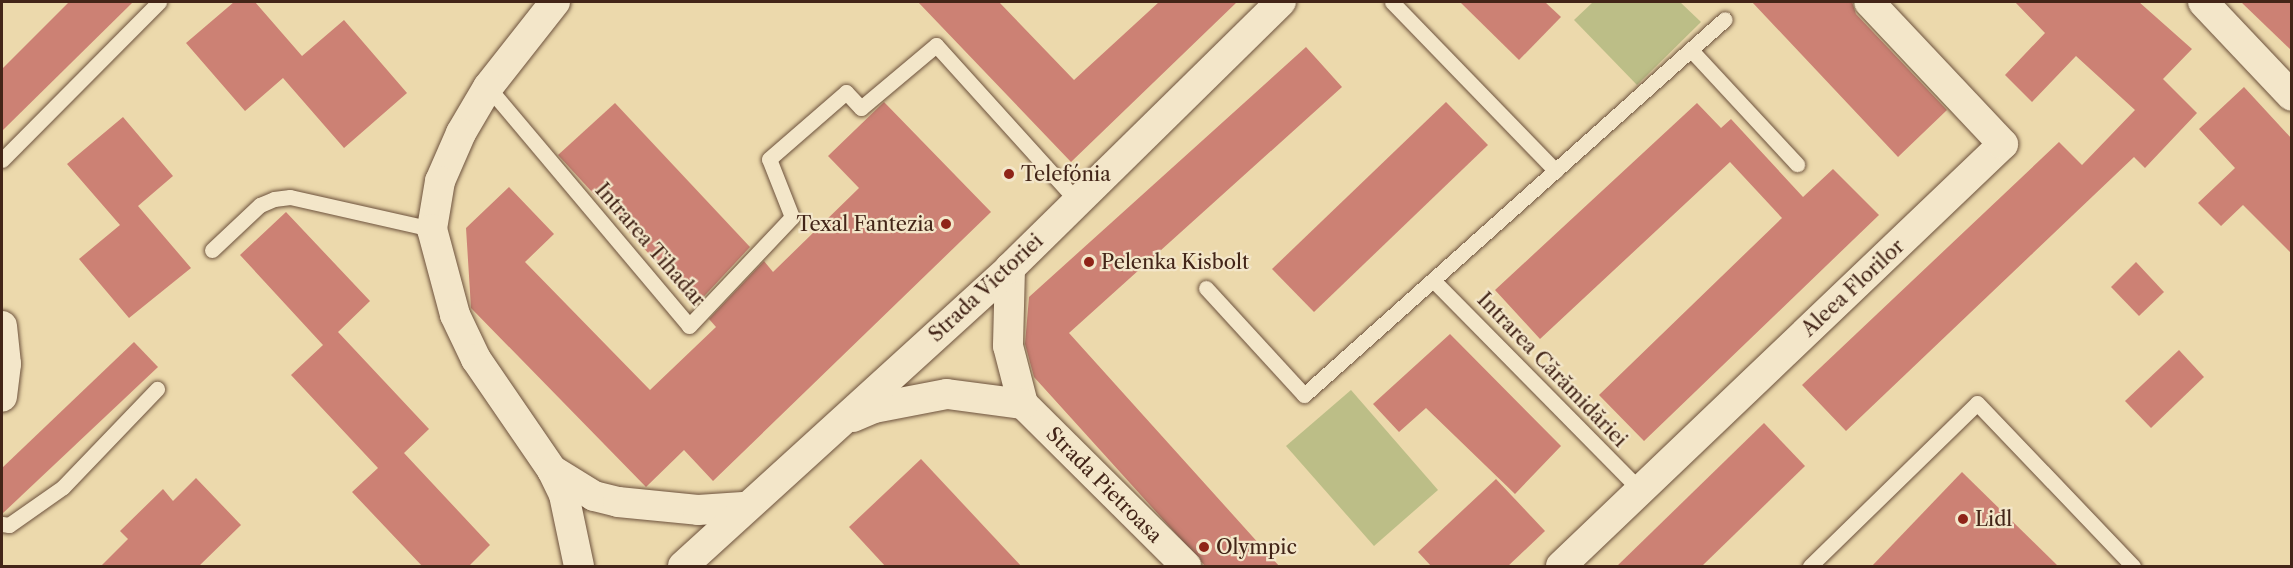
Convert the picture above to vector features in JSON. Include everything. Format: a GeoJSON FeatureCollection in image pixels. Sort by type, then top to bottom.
{"type":"FeatureCollection","features":[{"type":"Feature","properties":{"kind":"street"},"geometry":{"type":"LineString","coordinates":[[555,2],[488,87],[448,158],[432,229],[455,315],[476,359],[552,470],[569,514],[579,567]]}},
{"type":"Feature","properties":{"kind":"street","name":"Strada Victoriei"},"geometry":{"type":"LineString","coordinates":[[683,567],[743,507],[1010,268],[1281,2]]}},
{"type":"Feature","properties":{"kind":"street","name":"Aleea Florilor"},"geometry":{"type":"LineString","coordinates":[[1562,567],[2003,144],[1869,2]]}},
{"type":"Feature","properties":{"kind":"street"},"geometry":{"type":"LineString","coordinates":[[2203,2],[2292,96]]}},
{"type":"Feature","properties":{"kind":"street"},"geometry":{"type":"LineString","coordinates":[[836,424],[873,408],[947,394],[1023,404],[1008,346],[1010,268]]}},
{"type":"Feature","properties":{"kind":"street"},"geometry":{"type":"LineString","coordinates":[[2,326],[6,364],[2,397]]}},
{"type":"Feature","properties":{"kind":"street","name":"Strada Pietroasa"},"geometry":{"type":"LineString","coordinates":[[1023,404],[1186,567]]}},
{"type":"Feature","properties":{"kind":"street"},"geometry":{"type":"LineString","coordinates":[[552,470],[594,496],[618,502],[698,510],[743,507]]}},
{"type":"Feature","properties":{"kind":"lane"},"geometry":{"type":"LineString","coordinates":[[2,160],[159,2]]}},
{"type":"Feature","properties":{"kind":"lane"},"geometry":{"type":"LineString","coordinates":[[1392,2],[1556,171]]}},
{"type":"Feature","properties":{"kind":"lane"},"geometry":{"type":"LineString","coordinates":[[1206,288],[1304,395],[1725,19]]}},
{"type":"Feature","properties":{"kind":"lane","name":"Intrarea Tihadar"},"geometry":{"type":"LineString","coordinates":[[488,87],[689,326],[792,217],[769,159],[846,92],[861,108],[936,45],[1078,201]]}},
{"type":"Feature","properties":{"kind":"lane"},"geometry":{"type":"LineString","coordinates":[[1691,50],[1797,164]]}},
{"type":"Feature","properties":{"kind":"lane"},"geometry":{"type":"LineString","coordinates":[[212,250],[260,205],[274,199],[290,197],[432,229]]}},
{"type":"Feature","properties":{"kind":"lane","name":"Intrarea Cărămidăriei"},"geometry":{"type":"LineString","coordinates":[[1433,280],[1640,490]]}},
{"type":"Feature","properties":{"kind":"lane"},"geometry":{"type":"LineString","coordinates":[[2,524],[9,525],[63,487],[157,389]]}},
{"type":"Feature","properties":{"kind":"lane"},"geometry":{"type":"LineString","coordinates":[[1810,567],[1977,403],[2133,567]]}},
{"type":"Feature","properties":{"kind":"green space"},"geometry":{"type":"Polygon","coordinates":[[[1593,2],[1680,2],[1701,22],[1637,85],[1574,20],[1593,2]]]}},
{"type":"Feature","properties":{"kind":"green space"},"geometry":{"type":"Polygon","coordinates":[[[1351,390],[1438,490],[1374,546],[1286,446],[1351,390]]]}},
{"type":"Feature","properties":{"kind":"building"},"geometry":{"type":"Polygon","coordinates":[[[69,2],[133,2],[2,131],[2,69],[69,2]]]}},
{"type":"Feature","properties":{"kind":"building"},"geometry":{"type":"Polygon","coordinates":[[[234,2],[255,2],[302,56],[344,20],[407,93],[344,148],[283,78],[245,111],[186,43],[234,2]]]}},
{"type":"Feature","properties":{"kind":"building"},"geometry":{"type":"Polygon","coordinates":[[[918,2],[999,2],[1074,80],[1159,2],[1237,2],[1071,162],[918,2]]]}},
{"type":"Feature","properties":{"kind":"building"},"geometry":{"type":"Polygon","coordinates":[[[1460,2],[1545,2],[1561,17],[1519,60],[1460,2]]]}},
{"type":"Feature","properties":{"kind":"building"},"geometry":{"type":"Polygon","coordinates":[[[1752,2],[1852,2],[1856,14],[1947,110],[1898,157],[1752,2]]]}},
{"type":"Feature","properties":{"kind":"building"},"geometry":{"type":"Polygon","coordinates":[[[2015,2],[2139,2],[2192,49],[2163,79],[2197,113],[2145,168],[2134,157],[1846,431],[1802,385],[2059,142],[2082,165],[2135,110],[2076,56],[2032,102],[2005,75],[2045,33],[2015,2]]]}},
{"type":"Feature","properties":{"kind":"building"},"geometry":{"type":"Polygon","coordinates":[[[2241,2],[2292,2],[2292,51],[2241,2]]]}},
{"type":"Feature","properties":{"kind":"building"},"geometry":{"type":"Polygon","coordinates":[[[1306,47],[1342,87],[1069,333],[1280,567],[1206,567],[1034,377],[1025,344],[1029,297],[1306,47]]]}},
{"type":"Feature","properties":{"kind":"building"},"geometry":{"type":"Polygon","coordinates":[[[2244,87],[2292,139],[2292,254],[2243,205],[2221,226],[2198,203],[2235,168],[2199,129],[2244,87]]]}},
{"type":"Feature","properties":{"kind":"building"},"geometry":{"type":"Polygon","coordinates":[[[884,102],[991,212],[713,481],[684,450],[646,487],[471,308],[466,228],[509,187],[554,234],[525,262],[650,390],[716,327],[709,319],[764,261],[773,272],[859,188],[828,156],[884,102]]]}},
{"type":"Feature","properties":{"kind":"building"},"geometry":{"type":"Polygon","coordinates":[[[1446,102],[1488,145],[1314,312],[1272,269],[1446,102]]]}},
{"type":"Feature","properties":{"kind":"building"},"geometry":{"type":"Polygon","coordinates":[[[615,103],[750,247],[696,305],[558,155],[615,103]]]}},
{"type":"Feature","properties":{"kind":"building"},"geometry":{"type":"Polygon","coordinates":[[[1697,103],[1721,128],[1731,119],[1803,197],[1833,169],[1879,215],[1644,441],[1599,395],[1782,218],[1730,162],[1540,339],[1495,290],[1697,103]]]}},
{"type":"Feature","properties":{"kind":"building"},"geometry":{"type":"Polygon","coordinates":[[[123,117],[173,176],[138,206],[191,268],[129,318],[79,259],[120,225],[67,164],[123,117]]]}},
{"type":"Feature","properties":{"kind":"building"},"geometry":{"type":"Polygon","coordinates":[[[286,212],[370,301],[338,332],[429,429],[404,453],[490,545],[468,567],[423,567],[352,492],[378,468],[291,375],[323,345],[240,255],[286,212]]]}},
{"type":"Feature","properties":{"kind":"building"},"geometry":{"type":"Polygon","coordinates":[[[2136,262],[2164,292],[2139,316],[2111,287],[2136,262]]]}},
{"type":"Feature","properties":{"kind":"building"},"geometry":{"type":"Polygon","coordinates":[[[1450,334],[1561,446],[1515,494],[1426,408],[1399,432],[1373,404],[1450,334]]]}},
{"type":"Feature","properties":{"kind":"building"},"geometry":{"type":"Polygon","coordinates":[[[134,342],[158,367],[2,514],[2,468],[134,342]]]}},
{"type":"Feature","properties":{"kind":"building"},"geometry":{"type":"Polygon","coordinates":[[[2179,350],[2204,377],[2151,428],[2125,401],[2179,350]]]}},
{"type":"Feature","properties":{"kind":"building"},"geometry":{"type":"Polygon","coordinates":[[[1764,423],[1805,466],[1701,567],[1616,567],[1764,423]]]}},
{"type":"Feature","properties":{"kind":"building"},"geometry":{"type":"Polygon","coordinates":[[[921,459],[1022,567],[886,567],[849,527],[921,459]]]}},
{"type":"Feature","properties":{"kind":"building","name":"Lidl"},"geometry":{"type":"Polygon","coordinates":[[[1962,472],[2059,567],[1871,567],[1962,472]]]}},
{"type":"Feature","properties":{"kind":"building"},"geometry":{"type":"Polygon","coordinates":[[[196,478],[241,525],[198,567],[100,567],[128,539],[120,531],[163,489],[173,501],[196,478]]]}},
{"type":"Feature","properties":{"kind":"building"},"geometry":{"type":"Polygon","coordinates":[[[1496,479],[1545,531],[1507,567],[1432,567],[1418,552],[1496,479]]]}},
{"type":"Feature","properties":{"kind":"place","name":"Telefónia"},"geometry":{"type":"Point","coordinates":[1009,174]}},
{"type":"Feature","properties":{"kind":"place","name":"Texal Fantezia"},"geometry":{"type":"Point","coordinates":[946,224]}},
{"type":"Feature","properties":{"kind":"place","name":"Pelenka Kisbolt"},"geometry":{"type":"Point","coordinates":[1089,262]}},
{"type":"Feature","properties":{"kind":"place","name":"Lidl"},"geometry":{"type":"Point","coordinates":[1963,519]}},
{"type":"Feature","properties":{"kind":"place","name":"Olympic"},"geometry":{"type":"Point","coordinates":[1204,547]}}]}
